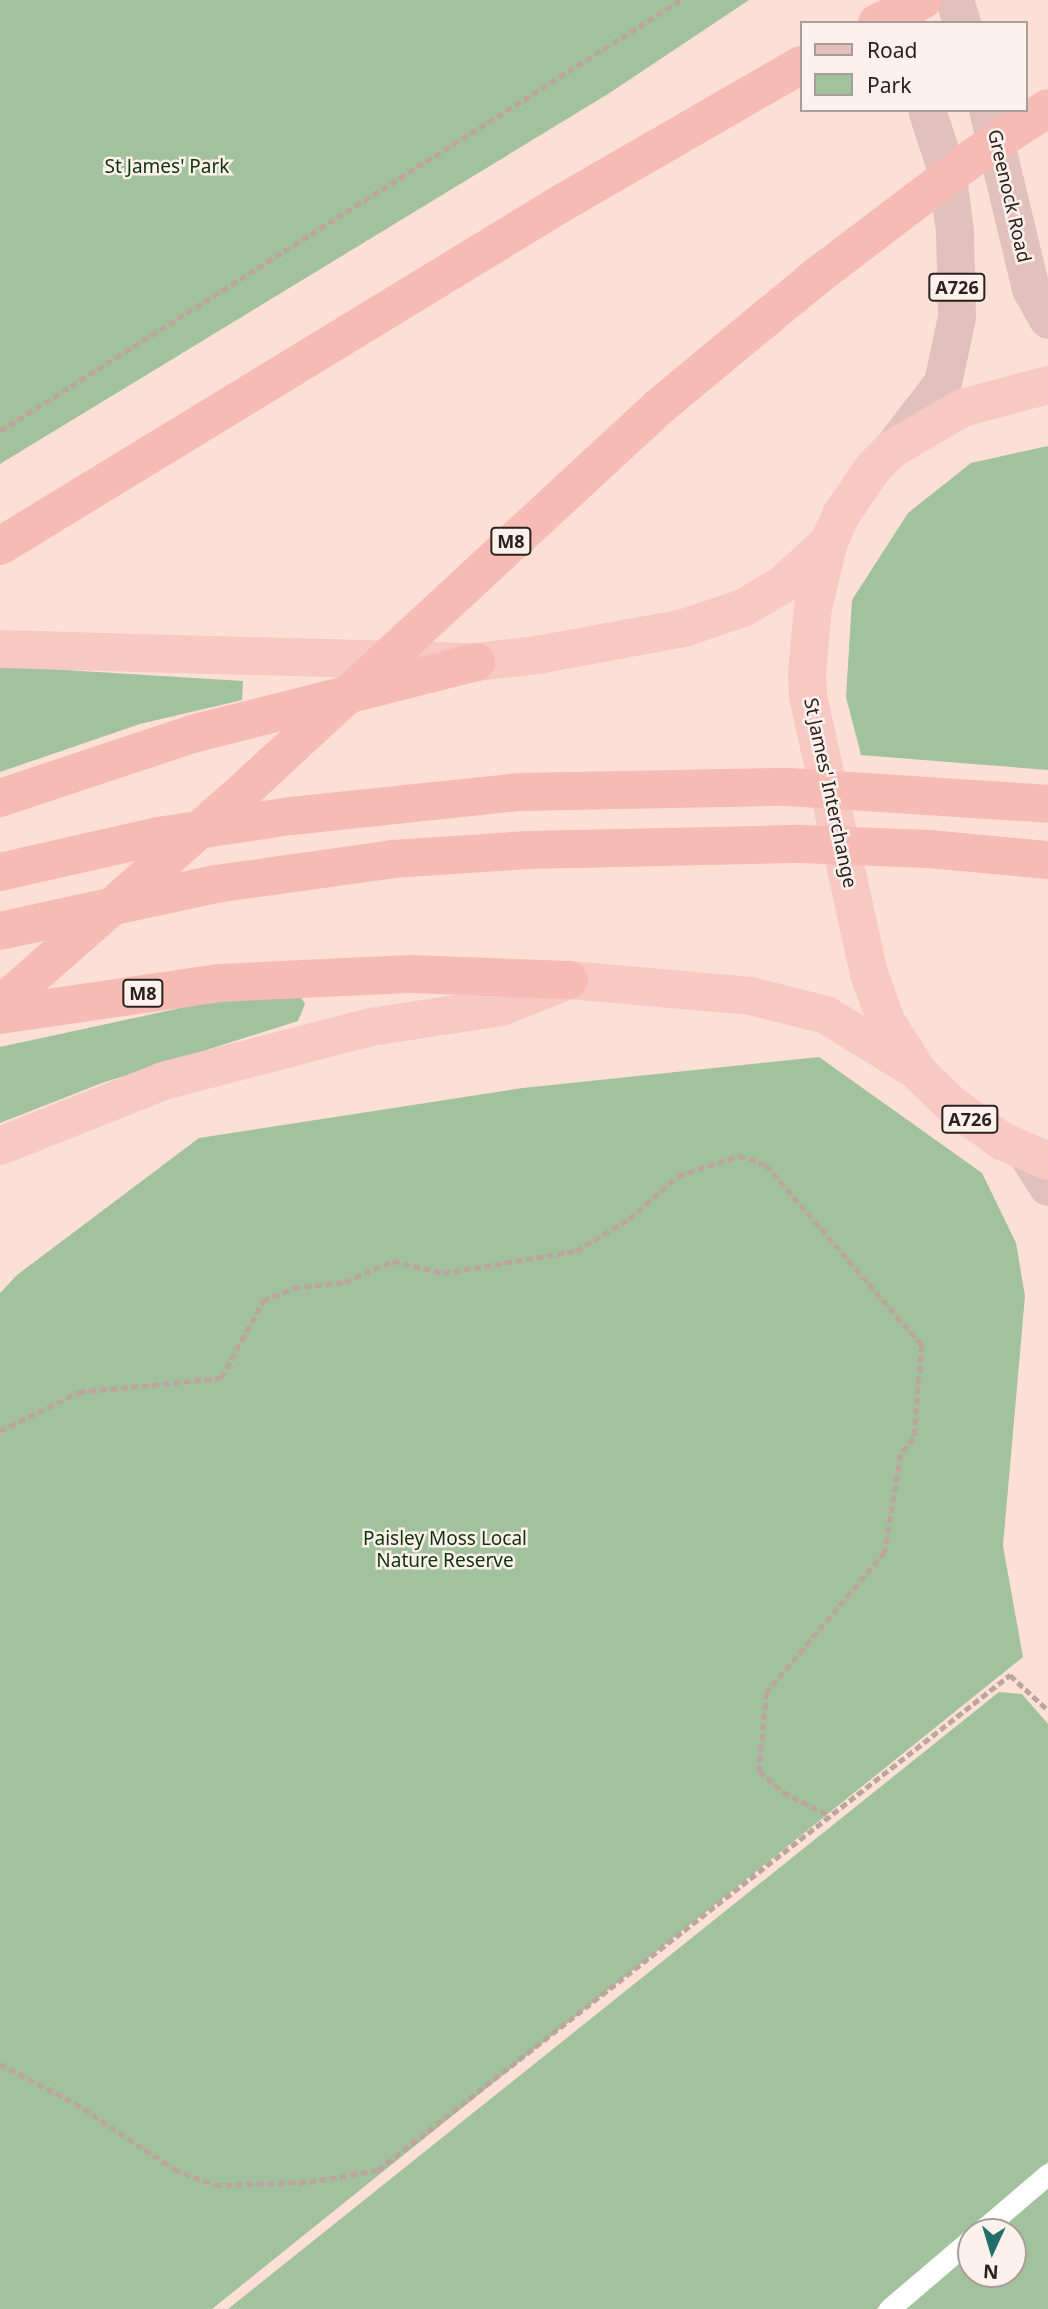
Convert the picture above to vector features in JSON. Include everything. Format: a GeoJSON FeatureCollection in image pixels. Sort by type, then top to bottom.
{"type":"FeatureCollection","features":[{"type":"Feature","properties":{"kind":"highway"},"geometry":{"type":"LineString","coordinates":[[881,21],[923,0]]}},
{"type":"Feature","properties":{"kind":"highway"},"geometry":{"type":"LineString","coordinates":[[0,546],[562,203],[800,66]]}},
{"type":"Feature","properties":{"kind":"highway","name":"M8"},"geometry":{"type":"LineString","coordinates":[[0,1005],[237,797],[660,406],[817,276],[975,156],[1048,108]]}},
{"type":"Feature","properties":{"kind":"highway","name":"St James' Interchange"},"geometry":{"type":"LineString","coordinates":[[1042,1168],[976,1124],[919,1073],[887,1023],[864,953],[808,696],[812,618],[829,542],[857,489],[892,449],[961,408],[1048,384]]}},
{"type":"Feature","properties":{"kind":"highway"},"geometry":{"type":"LineString","coordinates":[[0,798],[192,734],[476,662],[611,643],[716,618],[760,601],[829,542]]}},
{"type":"Feature","properties":{"kind":"highway"},"geometry":{"type":"LineString","coordinates":[[0,649],[476,662]]}},
{"type":"Feature","properties":{"kind":"highway"},"geometry":{"type":"LineString","coordinates":[[0,872],[172,834],[305,814],[519,792],[788,787],[1048,804]]}},
{"type":"Feature","properties":{"kind":"highway"},"geometry":{"type":"LineString","coordinates":[[0,931],[216,884],[393,859],[502,851],[800,844],[929,849],[1048,860]]}},
{"type":"Feature","properties":{"kind":"highway","name":"M8"},"geometry":{"type":"LineString","coordinates":[[0,1015],[219,983],[410,974],[569,980]]}},
{"type":"Feature","properties":{"kind":"highway"},"geometry":{"type":"LineString","coordinates":[[0,1146],[163,1081],[370,1027],[501,1007],[569,980],[751,996],[826,1015],[919,1073]]}},
{"type":"Feature","properties":{"kind":"main road"},"geometry":{"type":"LineString","coordinates":[[890,0],[897,21]]}},
{"type":"Feature","properties":{"kind":"main road"},"geometry":{"type":"LineString","coordinates":[[955,0],[961,21]]}},
{"type":"Feature","properties":{"kind":"main road","name":"A726"},"geometry":{"type":"LineString","coordinates":[[892,449],[940,389],[957,317],[955,231],[947,171],[928,112]]}},
{"type":"Feature","properties":{"kind":"main road","name":"Greenock Road"},"geometry":{"type":"LineString","coordinates":[[988,112],[1031,289],[1048,320]]}},
{"type":"Feature","properties":{"kind":"lane"},"geometry":{"type":"LineString","coordinates":[[996,2218],[1048,2174]]}},
{"type":"Feature","properties":{"kind":"lane"},"geometry":{"type":"LineString","coordinates":[[889,2309],[957,2251]]}},
{"type":"Feature","properties":{"kind":"path"},"geometry":{"type":"LineString","coordinates":[[0,430],[681,0]]}},
{"type":"Feature","properties":{"kind":"path"},"geometry":{"type":"LineString","coordinates":[[0,1431],[79,1392],[221,1378],[263,1301],[293,1288],[345,1282],[393,1261],[443,1273],[576,1251],[629,1219],[678,1176],[739,1156],[766,1165],[922,1345],[915,1438],[901,1454],[885,1552],[767,1692],[759,1771],[783,1792],[830,1816]]}},
{"type":"Feature","properties":{"kind":"path"},"geometry":{"type":"LineString","coordinates":[[0,2063],[75,2103],[174,2169],[215,2185],[309,2182],[378,2170],[1010,1675],[1048,1710]]}},
{"type":"Feature","properties":{"kind":"green space","name":"St James' Park"},"geometry":{"type":"Polygon","coordinates":[[[0,0],[749,0],[608,94],[0,464],[0,0]]]}},
{"type":"Feature","properties":{"kind":"green space"},"geometry":{"type":"Polygon","coordinates":[[[1048,446],[1048,770],[861,755],[846,697],[852,600],[908,513],[971,463],[1048,446]]]}},
{"type":"Feature","properties":{"kind":"green space"},"geometry":{"type":"Polygon","coordinates":[[[0,666],[243,681],[242,700],[140,724],[0,772],[0,666]]]}},
{"type":"Feature","properties":{"kind":"green space"},"geometry":{"type":"Polygon","coordinates":[[[290,994],[300,996],[305,1004],[298,1021],[102,1083],[0,1123],[0,1047],[199,1004],[290,994]]]}},
{"type":"Feature","properties":{"kind":"green space","name":"Paisley Moss Local Nature Reserve"},"geometry":{"type":"Polygon","coordinates":[[[819,1057],[982,1173],[1016,1243],[1025,1296],[1003,1546],[1023,1657],[212,2309],[0,2309],[0,1293],[17,1275],[199,1138],[523,1088],[819,1057]]]}},
{"type":"Feature","properties":{"kind":"green space"},"geometry":{"type":"Polygon","coordinates":[[[999,1692],[1022,1694],[1048,1724],[1048,2162],[982,2218],[957,2218],[957,2240],[876,2309],[228,2309],[999,1692]]]}},
{"type":"Feature","properties":{"kind":"green space"},"geometry":{"type":"Polygon","coordinates":[[[1048,2186],[1048,2309],[903,2309],[957,2264],[957,2288],[1027,2288],[1027,2218],[1010,2218],[1048,2186]]]}}]}
